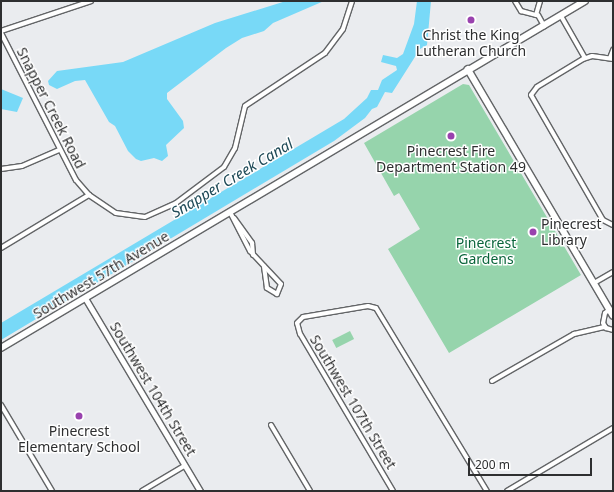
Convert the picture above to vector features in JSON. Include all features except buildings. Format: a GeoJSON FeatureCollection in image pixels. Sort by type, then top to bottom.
{"type":"FeatureCollection","features":[{"type":"Feature","properties":{"kind":"main road","name":"Southwest 57th Avenue"},"geometry":{"type":"LineString","coordinates":[[1,348],[468,69],[585,1]]}},
{"type":"Feature","properties":{"kind":"main road"},"geometry":{"type":"LineString","coordinates":[[468,69],[613,315]]}},
{"type":"Feature","properties":{"kind":"street"},"geometry":{"type":"LineString","coordinates":[[1,32],[91,1]]}},
{"type":"Feature","properties":{"kind":"street","name":"Snapper Creek Road"},"geometry":{"type":"LineString","coordinates":[[1,32],[73,176],[89,195],[116,214],[145,217],[166,209],[200,186],[224,167],[231,156],[245,106],[325,53],[342,29],[352,1]]}},
{"type":"Feature","properties":{"kind":"street"},"geometry":{"type":"LineString","coordinates":[[515,1],[524,13],[538,15]]}},
{"type":"Feature","properties":{"kind":"street"},"geometry":{"type":"LineString","coordinates":[[540,1],[538,15],[544,26]]}},
{"type":"Feature","properties":{"kind":"street"},"geometry":{"type":"LineString","coordinates":[[561,16],[585,58]]}},
{"type":"Feature","properties":{"kind":"street"},"geometry":{"type":"LineString","coordinates":[[612,225],[603,220],[531,95],[537,86],[585,58],[612,58],[613,50]]}},
{"type":"Feature","properties":{"kind":"street"},"geometry":{"type":"LineString","coordinates":[[1,169],[26,164],[59,150]]}},
{"type":"Feature","properties":{"kind":"street"},"geometry":{"type":"LineString","coordinates":[[1,248],[89,195]]}},
{"type":"Feature","properties":{"kind":"street"},"geometry":{"type":"LineString","coordinates":[[230,212],[246,245],[253,255],[264,266],[281,284],[277,294],[267,288],[264,266]]}},
{"type":"Feature","properties":{"kind":"street"},"geometry":{"type":"LineString","coordinates":[[594,283],[613,272]]}},
{"type":"Feature","properties":{"kind":"street","name":"Southwest 104th Street"},"geometry":{"type":"LineString","coordinates":[[85,298],[200,491]]}},
{"type":"Feature","properties":{"kind":"street","name":"Southwest 107th Street"},"geometry":{"type":"LineString","coordinates":[[393,491],[300,334],[297,323],[303,317],[325,312],[368,306],[376,308],[487,491]]}},
{"type":"Feature","properties":{"kind":"street"},"geometry":{"type":"LineString","coordinates":[[604,325],[605,313],[610,310]]}},
{"type":"Feature","properties":{"kind":"street"},"geometry":{"type":"LineString","coordinates":[[492,381],[574,334],[596,329],[604,325]]}},
{"type":"Feature","properties":{"kind":"street"},"geometry":{"type":"LineString","coordinates":[[604,325],[613,330]]}},
{"type":"Feature","properties":{"kind":"street"},"geometry":{"type":"LineString","coordinates":[[1,405],[52,491]]}},
{"type":"Feature","properties":{"kind":"street"},"geometry":{"type":"LineString","coordinates":[[271,425],[310,491]]}},
{"type":"Feature","properties":{"kind":"street"},"geometry":{"type":"LineString","coordinates":[[507,491],[613,428]]}},
{"type":"Feature","properties":{"kind":"street"},"geometry":{"type":"LineString","coordinates":[[142,491],[184,466]]}},
{"type":"Feature","properties":{"kind":"green space","name":"Pinecrest Gardens"},"geometry":{"type":"Polygon","coordinates":[[[463,84],[469,85],[581,275],[449,353],[388,249],[420,229],[399,193],[394,196],[364,143],[463,84]]]}},
{"type":"Feature","properties":{"kind":"green space"},"geometry":{"type":"Polygon","coordinates":[[[350,331],[354,339],[336,348],[332,340],[350,331]]]}},
{"type":"Feature","properties":{"kind":"water"},"geometry":{"type":"Polygon","coordinates":[[[286,1],[324,1],[273,23],[264,31],[242,38],[226,48],[167,93],[167,99],[183,121],[184,128],[166,145],[168,156],[162,161],[154,158],[141,161],[136,159],[128,151],[115,126],[109,122],[85,80],[75,81],[57,89],[49,85],[48,81],[57,71],[123,62],[215,23],[286,1]]]}},
{"type":"Feature","properties":{"kind":"water"},"geometry":{"type":"Polygon","coordinates":[[[417,1],[431,1],[427,45],[420,49],[392,93],[385,92],[377,107],[372,109],[365,118],[334,141],[1,340],[1,323],[344,119],[367,98],[371,90],[378,90],[382,80],[397,70],[396,66],[381,62],[383,55],[397,58],[403,54],[414,24],[417,1]]]}},
{"type":"Feature","properties":{"kind":"water"},"geometry":{"type":"Polygon","coordinates":[[[1,89],[23,98],[17,112],[1,109],[1,89]]]}},
{"type":"Feature","properties":{"kind":"place","name":"Christ the King Lutheran Church"},"geometry":{"type":"Point","coordinates":[471,20]}},
{"type":"Feature","properties":{"kind":"place","name":"Pinecrest Fire Department Station 49"},"geometry":{"type":"Point","coordinates":[451,136]}},
{"type":"Feature","properties":{"kind":"place","name":"Pinecrest Library"},"geometry":{"type":"Point","coordinates":[533,232]}},
{"type":"Feature","properties":{"kind":"place","name":"Pinecrest Elementary School"},"geometry":{"type":"Point","coordinates":[79,416]}},
{"type":"Feature","properties":{"kind":"water label","name":"Snapper Creek Canal"},"geometry":{"type":"Point","coordinates":[232,178]}}]}
